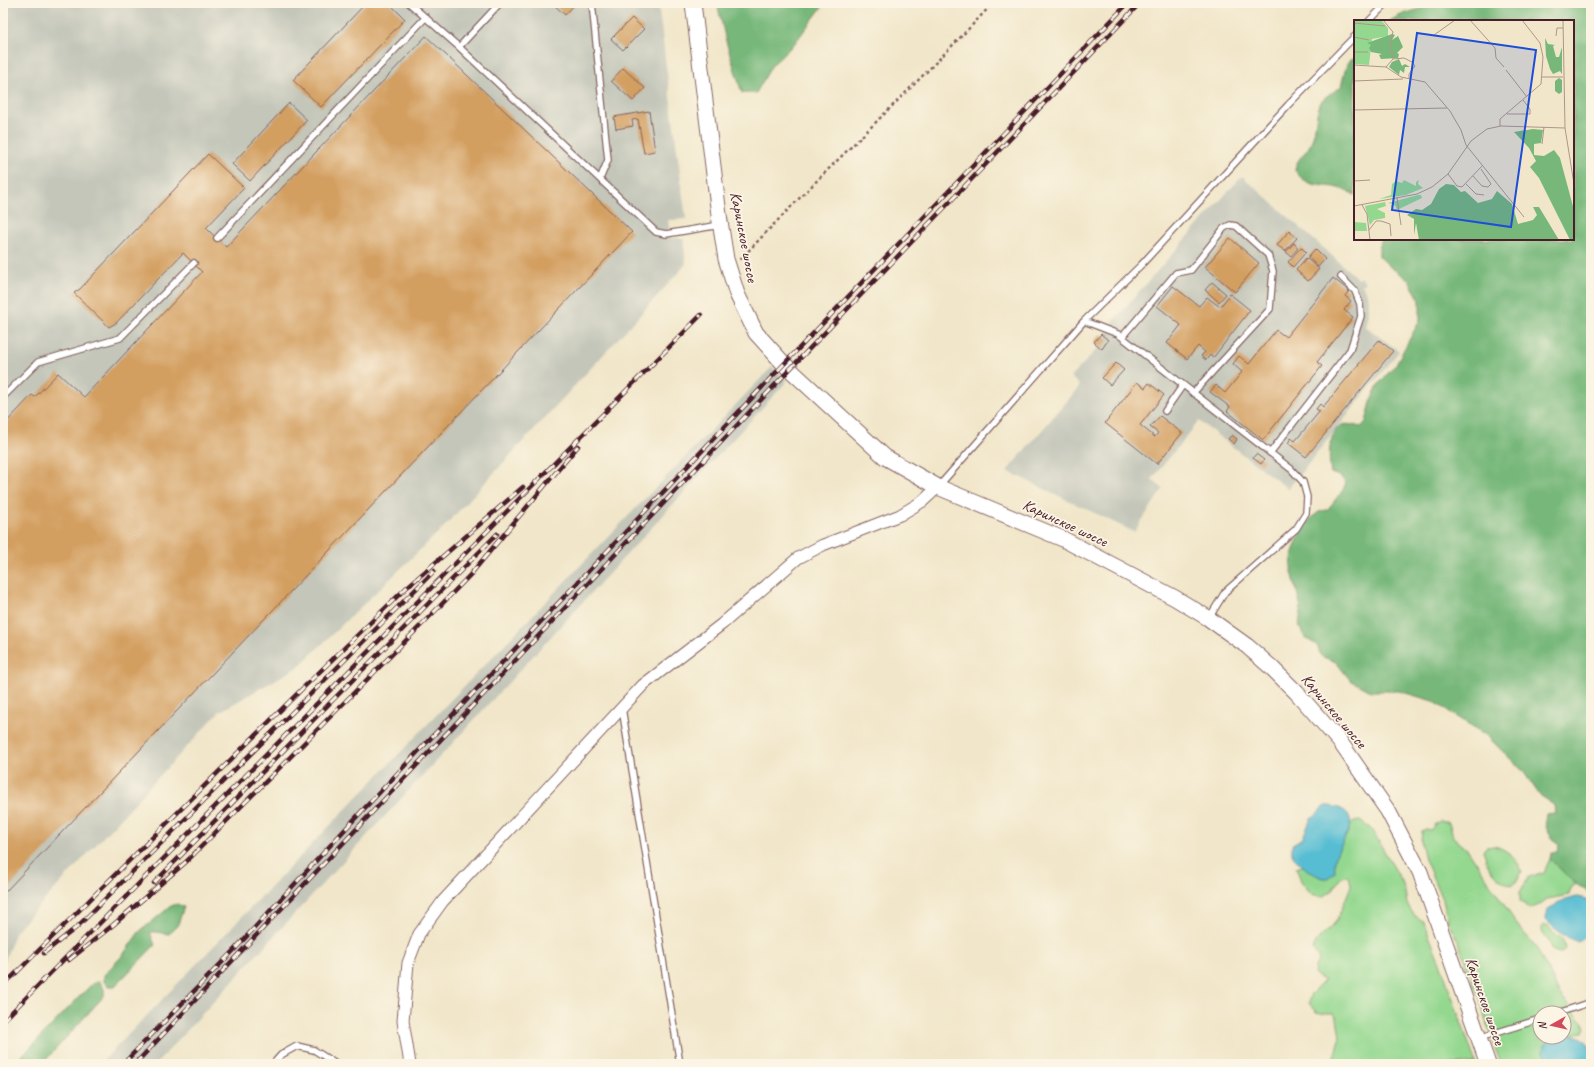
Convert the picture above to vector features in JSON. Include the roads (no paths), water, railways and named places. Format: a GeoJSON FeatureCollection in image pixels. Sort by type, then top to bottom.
{"type":"FeatureCollection","features":[{"type":"Feature","properties":{"kind":"street","name":"Каринское шоссе"},"geometry":{"type":"LineString","coordinates":[[693,3],[720,225],[737,294],[756,333],[784,364],[885,457],[938,487],[1062,540],[1168,594],[1208,618],[1247,646],[1267,663],[1302,698],[1340,742],[1388,811],[1420,872],[1488,1064]]}},
{"type":"Feature","properties":{"kind":"street"},"geometry":{"type":"LineString","coordinates":[[410,1064],[403,1021],[408,963],[419,934],[443,902],[643,685],[722,624],[798,558],[823,545],[900,515],[923,501],[938,487]]}},
{"type":"Feature","properties":{"kind":"lane"},"geometry":{"type":"LineString","coordinates":[[409,3],[459,47],[656,232],[666,234],[720,225]]}},
{"type":"Feature","properties":{"kind":"lane"},"geometry":{"type":"LineString","coordinates":[[459,47],[500,3]]}},
{"type":"Feature","properties":{"kind":"lane"},"geometry":{"type":"LineString","coordinates":[[592,3],[608,160],[600,179]]}},
{"type":"Feature","properties":{"kind":"lane"},"geometry":{"type":"LineString","coordinates":[[1370,20],[1387,3]]}},
{"type":"Feature","properties":{"kind":"lane"},"geometry":{"type":"LineString","coordinates":[[217,238],[426,17]]}},
{"type":"Feature","properties":{"kind":"lane"},"geometry":{"type":"LineString","coordinates":[[938,487],[1084,321],[1142,264],[1288,105],[1354,37]]}},
{"type":"Feature","properties":{"kind":"lane"},"geometry":{"type":"LineString","coordinates":[[1122,337],[1176,274],[1191,270],[1224,228],[1230,225],[1236,226],[1268,255],[1273,271],[1270,309],[1193,393]]}},
{"type":"Feature","properties":{"kind":"lane"},"geometry":{"type":"LineString","coordinates":[[3,397],[38,362],[120,338],[194,263]]}},
{"type":"Feature","properties":{"kind":"lane"},"geometry":{"type":"LineString","coordinates":[[1270,453],[1350,350],[1361,316],[1360,304],[1355,291],[1341,278]]}},
{"type":"Feature","properties":{"kind":"lane"},"geometry":{"type":"LineString","coordinates":[[1084,321],[1122,337],[1291,469],[1303,482],[1307,497],[1306,513],[1296,529],[1225,592],[1208,618]]}},
{"type":"Feature","properties":{"kind":"lane"},"geometry":{"type":"LineString","coordinates":[[1165,411],[1183,385]]}},
{"type":"Feature","properties":{"kind":"lane"},"geometry":{"type":"LineString","coordinates":[[622,708],[680,1064]]}},
{"type":"Feature","properties":{"kind":"lane"},"geometry":{"type":"LineString","coordinates":[[1572,1008],[1591,1002]]}},
{"type":"Feature","properties":{"kind":"lane"},"geometry":{"type":"LineString","coordinates":[[1479,1038],[1532,1021]]}},
{"type":"Feature","properties":{"kind":"lane"},"geometry":{"type":"LineString","coordinates":[[273,1064],[281,1055],[297,1046],[314,1050],[336,1064]]}},
{"type":"Feature","properties":{"kind":"water"},"geometry":{"type":"Polygon","coordinates":[[[1325,806],[1336,807],[1344,810],[1349,817],[1350,823],[1347,834],[1335,858],[1335,872],[1327,878],[1323,878],[1312,873],[1297,861],[1292,853],[1292,847],[1294,843],[1302,839],[1311,819],[1325,806]]]}},
{"type":"Feature","properties":{"kind":"water"},"geometry":{"type":"Polygon","coordinates":[[[1577,897],[1591,900],[1591,933],[1583,939],[1577,941],[1560,932],[1551,925],[1546,918],[1548,909],[1565,900],[1577,897]]]}},
{"type":"Feature","properties":{"kind":"water"},"geometry":{"type":"Polygon","coordinates":[[[1572,1034],[1575,1035],[1581,1037],[1588,1043],[1591,1052],[1591,1064],[1549,1064],[1544,1052],[1545,1045],[1572,1045],[1572,1034]]]}},
{"type":"Feature","properties":{"kind":"railway"},"geometry":{"type":"LineString","coordinates":[[123,1064],[235,949],[361,812],[784,364],[1128,3]]}},
{"type":"Feature","properties":{"kind":"railway"},"geometry":{"type":"LineString","coordinates":[[135,1064],[790,369],[1140,3]]}},
{"type":"Feature","properties":{"kind":"railway"},"geometry":{"type":"LineString","coordinates":[[3,1021],[701,315]]}},
{"type":"Feature","properties":{"kind":"railway"},"geometry":{"type":"LineString","coordinates":[[69,960],[113,925],[187,861],[441,605],[470,575],[578,446]]}},
{"type":"Feature","properties":{"kind":"railway"},"geometry":{"type":"LineString","coordinates":[[3,984],[12,977],[305,686],[406,588],[523,487]]}},
{"type":"Feature","properties":{"kind":"railway"},"geometry":{"type":"LineString","coordinates":[[154,883],[497,534]]}},
{"type":"Feature","properties":{"kind":"railway"},"geometry":{"type":"LineString","coordinates":[[44,953],[77,927],[434,571]]}}]}
